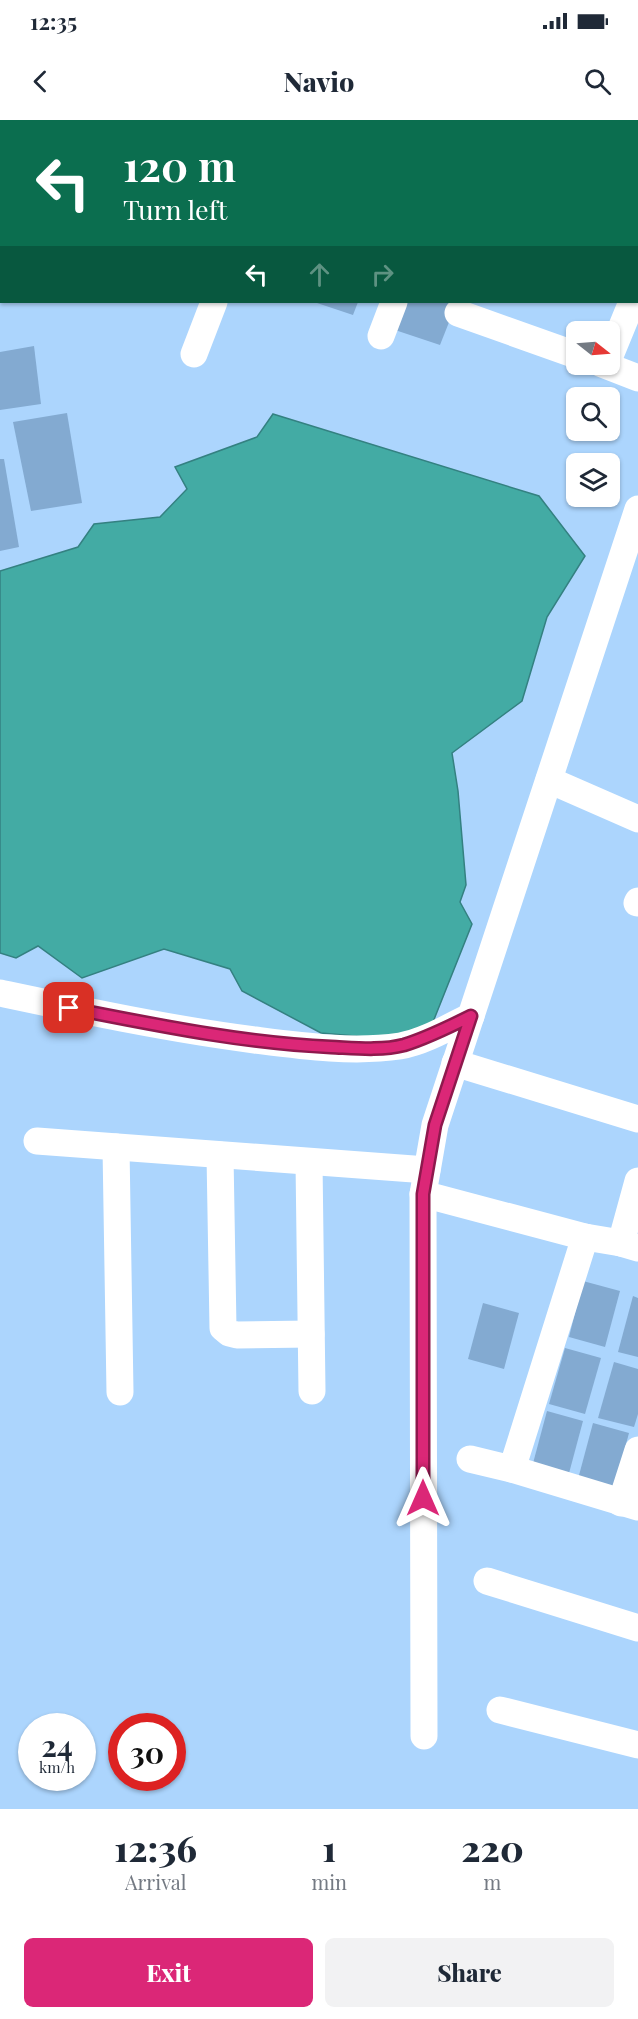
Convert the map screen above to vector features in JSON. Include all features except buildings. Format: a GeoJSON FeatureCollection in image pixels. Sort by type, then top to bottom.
{"type":"FeatureCollection","features":[{"type":"Feature","properties":{"kind":"street"},"geometry":{"type":"LineString","coordinates":[[195,354],[214,303]]}},
{"type":"Feature","properties":{"kind":"street"},"geometry":{"type":"LineString","coordinates":[[381,336],[394,303]]}},
{"type":"Feature","properties":{"kind":"street"},"geometry":{"type":"LineString","coordinates":[[620,330],[632,303]]}},
{"type":"Feature","properties":{"kind":"street"},"geometry":{"type":"LineString","coordinates":[[458,313],[566,351]]}},
{"type":"Feature","properties":{"kind":"street"},"geometry":{"type":"LineString","coordinates":[[620,370],[638,378]]}},
{"type":"Feature","properties":{"kind":"street"},"geometry":{"type":"LineString","coordinates":[[424,1736],[425,1182],[435,1125],[638,509]]}},
{"type":"Feature","properties":{"kind":"street"},"geometry":{"type":"LineString","coordinates":[[549,780],[638,819]]}},
{"type":"Feature","properties":{"kind":"street"},"geometry":{"type":"LineString","coordinates":[[0,993],[190,1032],[293,1045],[367,1048],[402,1045],[439,1032],[471,1016]]}},
{"type":"Feature","properties":{"kind":"street"},"geometry":{"type":"LineString","coordinates":[[455,1063],[638,1119]]}},
{"type":"Feature","properties":{"kind":"street"},"geometry":{"type":"LineString","coordinates":[[37,1141],[309,1162],[425,1182],[585,1238],[630,1246],[638,1181]]}},
{"type":"Feature","properties":{"kind":"street"},"geometry":{"type":"LineString","coordinates":[[116,1147],[120,1392]]}},
{"type":"Feature","properties":{"kind":"street"},"geometry":{"type":"LineString","coordinates":[[220,1155],[222,1328],[237,1335],[311,1334]]}},
{"type":"Feature","properties":{"kind":"street"},"geometry":{"type":"LineString","coordinates":[[309,1162],[312,1391]]}},
{"type":"Feature","properties":{"kind":"street"},"geometry":{"type":"LineString","coordinates":[[512,1468],[585,1238]]}},
{"type":"Feature","properties":{"kind":"street"},"geometry":{"type":"LineString","coordinates":[[470,1459],[512,1468],[629,1505],[638,1450]]}},
{"type":"Feature","properties":{"kind":"street"},"geometry":{"type":"LineString","coordinates":[[487,1581],[638,1628]]}},
{"type":"Feature","properties":{"kind":"street"},"geometry":{"type":"LineString","coordinates":[[500,1710],[638,1745]]}},
{"type":"Feature","properties":{"kind":"shaded area"},"geometry":{"type":"Polygon","coordinates":[[[273,414],[539,496],[585,556],[547,617],[522,701],[452,753],[458,791],[466,885],[460,902],[472,924],[433,1022],[400,1040],[321,1033],[242,991],[230,969],[164,949],[82,978],[38,946],[16,958],[0,953],[0,571],[78,547],[94,524],[160,517],[187,489],[175,467],[257,437],[273,414]]]}},
{"type":"Feature","properties":{"kind":"route"},"geometry":{"type":"LineString","coordinates":[[69,1008],[190,1032],[293,1045],[367,1048],[402,1045],[439,1032],[471,1016],[435,1125],[423,1194],[423,1498]]}}]}
